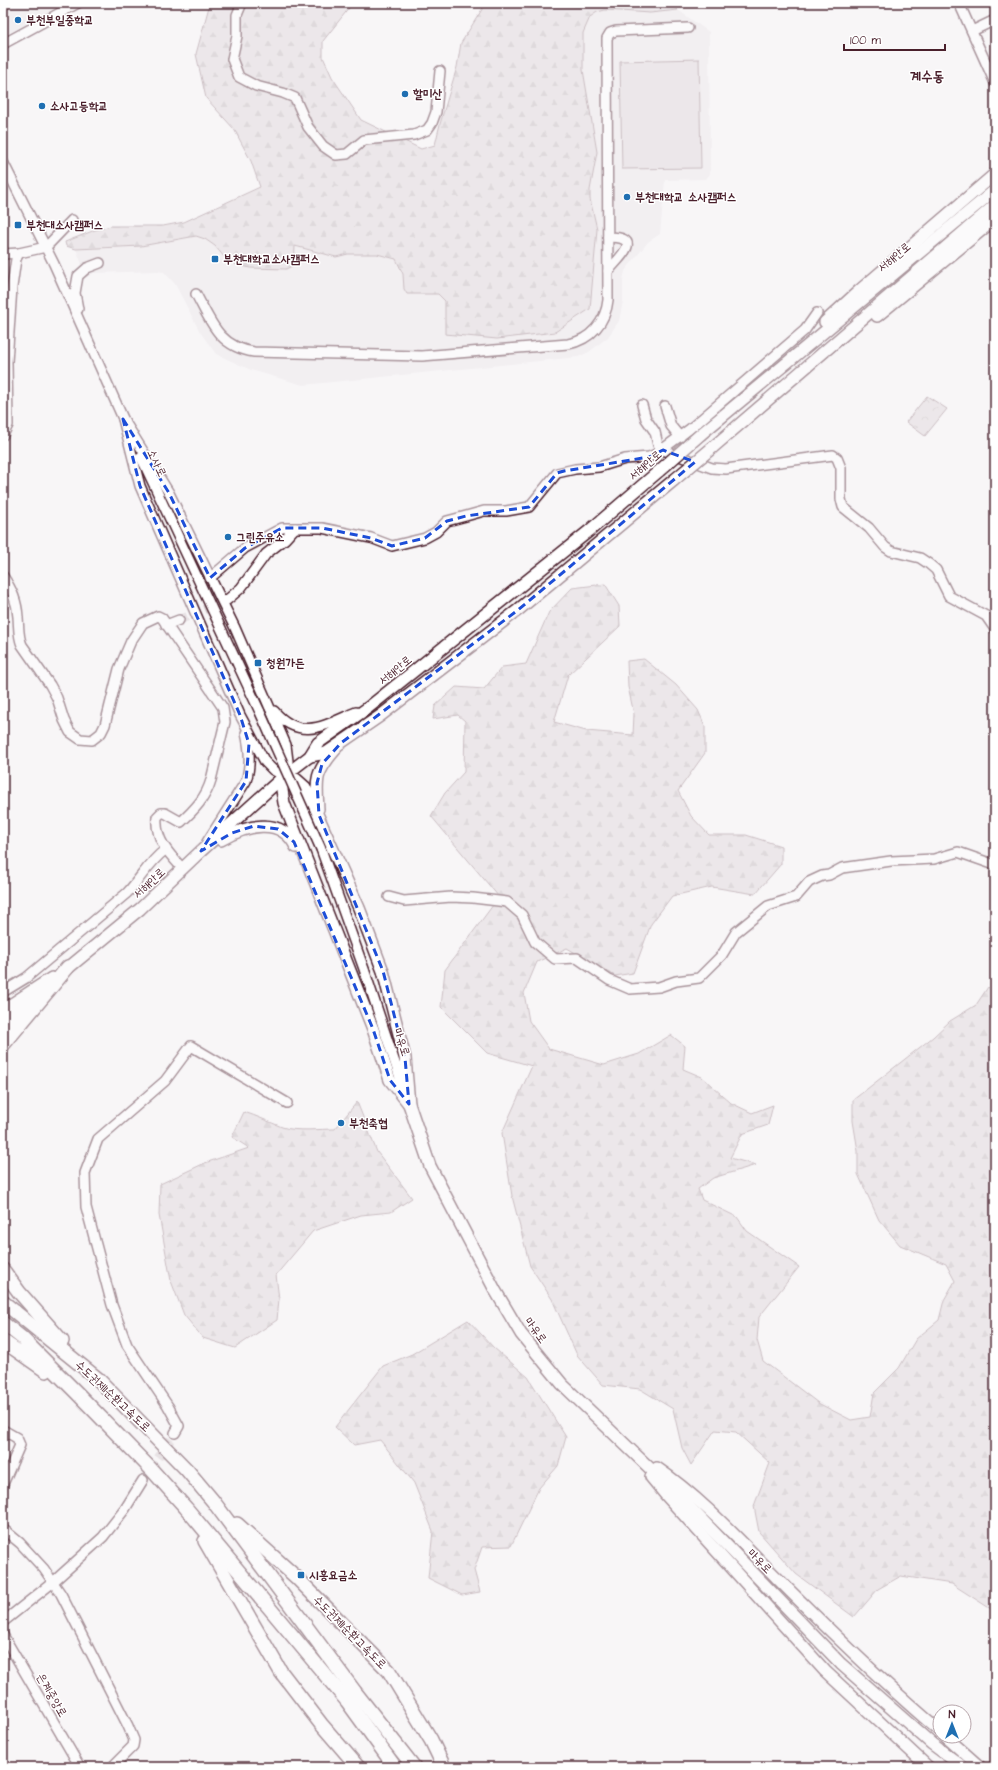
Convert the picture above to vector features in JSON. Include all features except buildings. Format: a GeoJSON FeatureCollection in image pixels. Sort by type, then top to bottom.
{"type":"FeatureCollection","features":[{"type":"Feature","properties":{"kind":"highway"},"geometry":{"type":"LineString","coordinates":[[4,1018],[19,1002],[68,968]]}},
{"type":"Feature","properties":{"kind":"highway"},"geometry":{"type":"LineString","coordinates":[[3,1045],[68,968]]}},
{"type":"Feature","properties":{"kind":"highway"},"geometry":{"type":"LineString","coordinates":[[3,1270],[19,1292],[48,1326],[98,1379]]}},
{"type":"Feature","properties":{"kind":"highway"},"geometry":{"type":"LineString","coordinates":[[3,1284],[48,1326]]}},
{"type":"Feature","properties":{"kind":"highway","name":"수도권제1순환고속도로"},"geometry":{"type":"LineString","coordinates":[[3,1302],[98,1379],[187,1470],[213,1500],[414,1767]]}},
{"type":"Feature","properties":{"kind":"highway","name":"수도권제1순환고속도로"},"geometry":{"type":"LineString","coordinates":[[3,1324],[22,1338],[77,1393],[151,1469],[186,1508],[347,1702],[395,1767]]}},
{"type":"Feature","properties":{"kind":"highway"},"geometry":{"type":"LineString","coordinates":[[3,1341],[77,1393]]}},
{"type":"Feature","properties":{"kind":"highway","name":"수도권제1순환고속도로"},"geometry":{"type":"LineString","coordinates":[[213,1500],[296,1578],[389,1671],[431,1740],[444,1767]]}},
{"type":"Feature","properties":{"kind":"highway","name":"수도권제1순환고속도로"},"geometry":{"type":"LineString","coordinates":[[186,1508],[281,1672],[321,1724],[358,1767]]}},
{"type":"Feature","properties":{"kind":"main road"},"geometry":{"type":"LineString","coordinates":[[773,374],[807,338],[860,290],[995,174]]}},
{"type":"Feature","properties":{"kind":"main road","name":"서해안로"},"geometry":{"type":"LineString","coordinates":[[4,1018],[140,909],[201,851],[286,775],[310,756],[318,743],[369,707],[589,531],[701,434],[995,190]]}},
{"type":"Feature","properties":{"kind":"main road","name":"서해안로"},"geometry":{"type":"LineString","coordinates":[[310,756],[326,753],[380,716],[518,610],[712,448],[995,205]]}},
{"type":"Feature","properties":{"kind":"main road"},"geometry":{"type":"LineString","coordinates":[[784,386],[840,346],[995,219]]}},
{"type":"Feature","properties":{"kind":"main road"},"geometry":{"type":"LineString","coordinates":[[319,815],[317,783],[319,773],[322,764],[341,743]]}},
{"type":"Feature","properties":{"kind":"main road"},"geometry":{"type":"LineString","coordinates":[[286,775],[296,779],[305,787],[319,815],[359,908],[382,971],[405,1058],[409,1104],[390,1080],[373,1029],[315,886],[284,803],[282,790],[286,775]]}},
{"type":"Feature","properties":{"kind":"main road"},"geometry":{"type":"LineString","coordinates":[[201,851],[242,829],[254,826],[278,829],[287,834],[294,842],[315,886]]}},
{"type":"Feature","properties":{"kind":"main road","name":"마유로"},"geometry":{"type":"LineString","coordinates":[[409,1104],[430,1166],[495,1290],[521,1334],[562,1384],[685,1502],[841,1664],[932,1744],[963,1767]]}},
{"type":"Feature","properties":{"kind":"main road"},"geometry":{"type":"LineString","coordinates":[[630,1450],[672,1478],[733,1534],[890,1689],[932,1724]]}},
{"type":"Feature","properties":{"kind":"main road"},"geometry":{"type":"LineString","coordinates":[[630,1450],[665,1494],[825,1671],[928,1767]]}},
{"type":"Feature","properties":{"kind":"main road"},"geometry":{"type":"LineString","coordinates":[[955,1744],[980,1767]]}},
{"type":"Feature","properties":{"kind":"street"},"geometry":{"type":"LineString","coordinates":[[3,44],[78,3]]}},
{"type":"Feature","properties":{"kind":"street"},"geometry":{"type":"LineString","coordinates":[[242,3],[236,15],[236,36],[232,59],[239,77],[256,86],[283,93],[295,98],[308,127],[323,146],[336,155],[348,154],[364,140],[414,135],[426,130],[432,124],[436,112],[440,70]]}},
{"type":"Feature","properties":{"kind":"street"},"geometry":{"type":"LineString","coordinates":[[959,3],[995,83]]}},
{"type":"Feature","properties":{"kind":"street"},"geometry":{"type":"LineString","coordinates":[[972,31],[995,20]]}},
{"type":"Feature","properties":{"kind":"street"},"geometry":{"type":"LineString","coordinates":[[196,294],[219,335],[232,346],[243,350],[262,353],[437,355],[568,344],[579,341],[594,331],[604,318],[608,300],[607,38],[610,33],[616,31],[688,28]]}},
{"type":"Feature","properties":{"kind":"street","name":"소사로"},"geometry":{"type":"LineString","coordinates":[[3,162],[46,247],[123,419],[260,712],[286,775]]}},
{"type":"Feature","properties":{"kind":"street"},"geometry":{"type":"LineString","coordinates":[[3,254],[19,253],[46,247],[72,220]]}},
{"type":"Feature","properties":{"kind":"street"},"geometry":{"type":"LineString","coordinates":[[608,237],[622,238],[627,241],[626,250],[608,271]]}},
{"type":"Feature","properties":{"kind":"street"},"geometry":{"type":"LineString","coordinates":[[3,435],[8,425],[7,362],[12,287],[16,259],[19,253]]}},
{"type":"Feature","properties":{"kind":"street"},"geometry":{"type":"LineString","coordinates":[[81,324],[75,293],[78,276],[87,268],[100,263]]}},
{"type":"Feature","properties":{"kind":"street"},"geometry":{"type":"LineString","coordinates":[[210,578],[245,548],[282,528],[322,528],[371,538],[392,546],[425,538],[436,532],[447,521],[453,519],[484,511],[506,511],[529,507],[557,474],[564,471],[599,467],[625,459],[649,457],[663,450],[680,437],[805,330],[817,313]]}},
{"type":"Feature","properties":{"kind":"street"},"geometry":{"type":"LineString","coordinates":[[642,405],[646,418],[655,432],[658,445],[663,450],[712,468],[726,469],[833,455],[837,458],[841,468],[841,499],[843,507],[869,528],[885,547],[891,551],[920,558],[929,564],[936,570],[949,596],[986,616],[995,629]]}},
{"type":"Feature","properties":{"kind":"street"},"geometry":{"type":"LineString","coordinates":[[665,406],[671,426],[680,437]]}},
{"type":"Feature","properties":{"kind":"street"},"geometry":{"type":"LineString","coordinates":[[123,419],[169,492],[235,628],[286,745],[288,761],[286,775],[273,770],[265,762],[240,715],[140,486],[123,419]]}},
{"type":"Feature","properties":{"kind":"street"},"geometry":{"type":"LineString","coordinates":[[227,600],[241,588],[266,554],[285,539],[295,528]]}},
{"type":"Feature","properties":{"kind":"street"},"geometry":{"type":"LineString","coordinates":[[3,576],[11,587],[15,598],[19,638],[22,645],[50,685],[70,732],[80,739],[95,739],[104,728],[111,708],[119,669],[131,641],[143,623],[158,616],[162,618],[223,708],[226,717],[209,786],[200,803],[181,822],[165,813],[161,813],[157,817],[158,830],[165,850],[183,869]]}},
{"type":"Feature","properties":{"kind":"street"},"geometry":{"type":"LineString","coordinates":[[166,625],[179,620]]}},
{"type":"Feature","properties":{"kind":"street"},"geometry":{"type":"LineString","coordinates":[[268,704],[281,718],[292,726],[305,730],[319,727],[369,707]]}},
{"type":"Feature","properties":{"kind":"street"},"geometry":{"type":"LineString","coordinates":[[201,851],[246,781],[249,770],[249,744],[240,715]]}},
{"type":"Feature","properties":{"kind":"street","name":"마유로"},"geometry":{"type":"LineString","coordinates":[[286,775],[321,849],[364,969],[409,1104]]}},
{"type":"Feature","properties":{"kind":"street"},"geometry":{"type":"LineString","coordinates":[[3,992],[26,978],[127,893],[157,856],[165,850]]}},
{"type":"Feature","properties":{"kind":"street"},"geometry":{"type":"LineString","coordinates":[[389,897],[404,901],[451,897],[507,902],[522,915],[535,942],[555,958],[577,958],[609,980],[630,989],[659,987],[676,981],[699,978],[722,955],[736,932],[756,915],[768,906],[796,897],[809,882],[842,868],[890,861],[934,859],[958,852],[995,864]]}},
{"type":"Feature","properties":{"kind":"street"},"geometry":{"type":"LineString","coordinates":[[175,1433],[179,1426],[168,1406],[127,1345],[112,1305],[86,1208],[85,1174],[98,1139],[164,1081],[191,1046],[286,1104]]}},
{"type":"Feature","properties":{"kind":"street"},"geometry":{"type":"LineString","coordinates":[[3,1430],[17,1438],[20,1445],[3,1484]]}},
{"type":"Feature","properties":{"kind":"street"},"geometry":{"type":"LineString","coordinates":[[3,1622],[52,1583],[103,1538],[125,1509],[143,1480]]}},
{"type":"Feature","properties":{"kind":"street"},"geometry":{"type":"LineString","coordinates":[[3,1529],[20,1543],[35,1559],[61,1594],[134,1740],[133,1746],[130,1750],[112,1767]]}},
{"type":"Feature","properties":{"kind":"street","name":"은계중앙로"},"geometry":{"type":"LineString","coordinates":[[3,1635],[80,1767]]}},
{"type":"Feature","properties":{"kind":"highlighted area"},"geometry":{"type":"Polygon","coordinates":[[[123,419],[169,493],[210,578],[245,548],[282,528],[322,528],[371,538],[392,546],[425,538],[447,521],[466,516],[529,507],[557,473],[564,471],[649,457],[663,450],[695,462],[518,610],[341,743],[322,764],[317,783],[319,815],[383,971],[405,1058],[409,1104],[390,1080],[373,1029],[294,842],[278,829],[254,826],[232,833],[201,851],[246,781],[249,744],[240,715],[140,486],[123,419]]]}},
{"type":"Feature","properties":{"kind":"shaded area","name":"부천부일중학교"},"geometry":{"type":"Polygon","coordinates":[[[3,3],[64,3],[3,36],[3,3]]]}},
{"type":"Feature","properties":{"kind":"shaded area","name":"부천대학교 소사캠퍼스"},"geometry":{"type":"Polygon","coordinates":[[[605,10],[650,13],[678,10],[709,32],[710,174],[706,179],[665,180],[660,234],[648,242],[625,271],[623,280],[623,301],[619,321],[608,337],[589,352],[578,357],[303,385],[251,370],[216,354],[200,332],[175,284],[164,272],[94,273],[87,277],[76,249],[141,246],[196,236],[205,239],[215,246],[225,258],[250,268],[286,269],[294,265],[295,246],[335,257],[348,254],[377,254],[396,259],[399,269],[403,274],[404,289],[407,294],[438,294],[445,301],[555,332],[590,309],[597,229],[590,199],[590,190],[597,152],[583,70],[583,33],[590,17],[597,12],[605,10]]]}},
{"type":"Feature","properties":{"kind":"green space"},"geometry":{"type":"Polygon","coordinates":[[[210,3],[353,3],[323,41],[323,57],[332,77],[361,120],[421,149],[435,145],[457,67],[461,43],[486,3],[671,3],[678,10],[650,13],[605,10],[597,12],[590,17],[583,33],[583,70],[597,152],[590,190],[590,199],[597,229],[590,309],[555,332],[497,339],[445,334],[445,301],[438,294],[407,294],[404,289],[403,274],[396,259],[377,254],[348,254],[336,257],[295,246],[294,265],[286,269],[250,268],[235,264],[225,258],[215,246],[205,239],[196,236],[141,246],[76,249],[66,246],[65,242],[95,230],[111,226],[163,226],[184,222],[260,187],[251,161],[234,129],[206,98],[196,54],[210,3]]]}},
{"type":"Feature","properties":{"kind":"green space"},"geometry":{"type":"Polygon","coordinates":[[[699,59],[701,168],[622,169],[620,61],[699,59]]]}},
{"type":"Feature","properties":{"kind":"green space"},"geometry":{"type":"Polygon","coordinates":[[[927,396],[947,409],[925,436],[906,422],[927,396]]]}},
{"type":"Feature","properties":{"kind":"green space"},"geometry":{"type":"Polygon","coordinates":[[[605,584],[619,606],[620,626],[568,675],[554,722],[586,731],[633,735],[634,714],[628,687],[627,661],[644,659],[676,685],[698,710],[705,726],[705,753],[678,791],[691,816],[709,835],[746,835],[781,846],[781,864],[755,894],[712,887],[672,896],[651,924],[633,973],[615,976],[567,948],[537,962],[524,993],[529,1021],[549,1049],[604,1065],[639,1054],[671,1035],[685,1046],[683,1069],[702,1077],[731,1103],[752,1113],[773,1105],[768,1125],[742,1134],[730,1158],[756,1165],[713,1178],[698,1189],[702,1200],[737,1217],[747,1231],[799,1267],[759,1317],[757,1340],[763,1361],[818,1403],[851,1420],[870,1417],[874,1393],[899,1368],[916,1339],[939,1320],[944,1300],[955,1281],[946,1264],[900,1245],[879,1220],[858,1174],[858,1151],[853,1121],[853,1100],[933,1037],[950,1021],[976,1005],[988,987],[995,994],[995,1613],[952,1584],[901,1576],[878,1589],[854,1617],[796,1574],[759,1532],[754,1506],[770,1463],[736,1432],[715,1430],[691,1465],[682,1448],[673,1409],[640,1389],[603,1385],[577,1355],[552,1299],[530,1266],[512,1196],[502,1133],[532,1066],[487,1053],[441,1007],[445,970],[499,897],[431,816],[445,793],[464,772],[465,721],[458,715],[433,719],[435,706],[456,687],[484,689],[502,667],[526,664],[549,612],[572,588],[605,584]]]}},
{"type":"Feature","properties":{"kind":"green space"},"geometry":{"type":"Polygon","coordinates":[[[357,1102],[377,1152],[412,1198],[391,1212],[361,1215],[313,1231],[276,1275],[279,1299],[277,1320],[235,1348],[203,1338],[184,1315],[171,1281],[159,1215],[160,1184],[205,1163],[249,1148],[232,1137],[244,1112],[288,1129],[335,1129],[357,1102]]]}},
{"type":"Feature","properties":{"kind":"green space"},"geometry":{"type":"Polygon","coordinates":[[[468,1320],[494,1348],[528,1377],[566,1437],[558,1466],[539,1488],[511,1546],[482,1547],[474,1570],[480,1592],[462,1595],[428,1578],[433,1531],[414,1483],[380,1440],[354,1445],[335,1427],[383,1366],[412,1354],[468,1320]]]}},
{"type":"Feature","properties":{"kind":"tunnel"},"geometry":{"type":"LineString","coordinates":[[179,620],[227,600]]}},
{"type":"Feature","properties":{"kind":"tunnel"},"geometry":{"type":"LineString","coordinates":[[143,1480],[175,1433]]}},
{"type":"Feature","properties":{"kind":"place","name":"부천부일중학교"},"geometry":{"type":"Point","coordinates":[18,20]}},
{"type":"Feature","properties":{"kind":"place","name":"할미산"},"geometry":{"type":"Point","coordinates":[405,94]}},
{"type":"Feature","properties":{"kind":"place","name":"소사고등학교"},"geometry":{"type":"Point","coordinates":[42,106]}},
{"type":"Feature","properties":{"kind":"place","name":"부천대학교 소사캠퍼스"},"geometry":{"type":"Point","coordinates":[627,197]}},
{"type":"Feature","properties":{"kind":"place","name":"부천대소사캠퍼스"},"geometry":{"type":"Point","coordinates":[18,225]}},
{"type":"Feature","properties":{"kind":"place","name":"부천대학교소사캠퍼스"},"geometry":{"type":"Point","coordinates":[215,259]}},
{"type":"Feature","properties":{"kind":"place","name":"그린주유소"},"geometry":{"type":"Point","coordinates":[228,537]}},
{"type":"Feature","properties":{"kind":"place","name":"청원가든"},"geometry":{"type":"Point","coordinates":[258,663]}},
{"type":"Feature","properties":{"kind":"place","name":"부천축협"},"geometry":{"type":"Point","coordinates":[341,1123]}},
{"type":"Feature","properties":{"kind":"place","name":"시흥요금소"},"geometry":{"type":"Point","coordinates":[301,1575]}},
{"type":"Feature","properties":{"kind":"district","name":"계수동"},"geometry":{"type":"Point","coordinates":[927,76]}}]}
